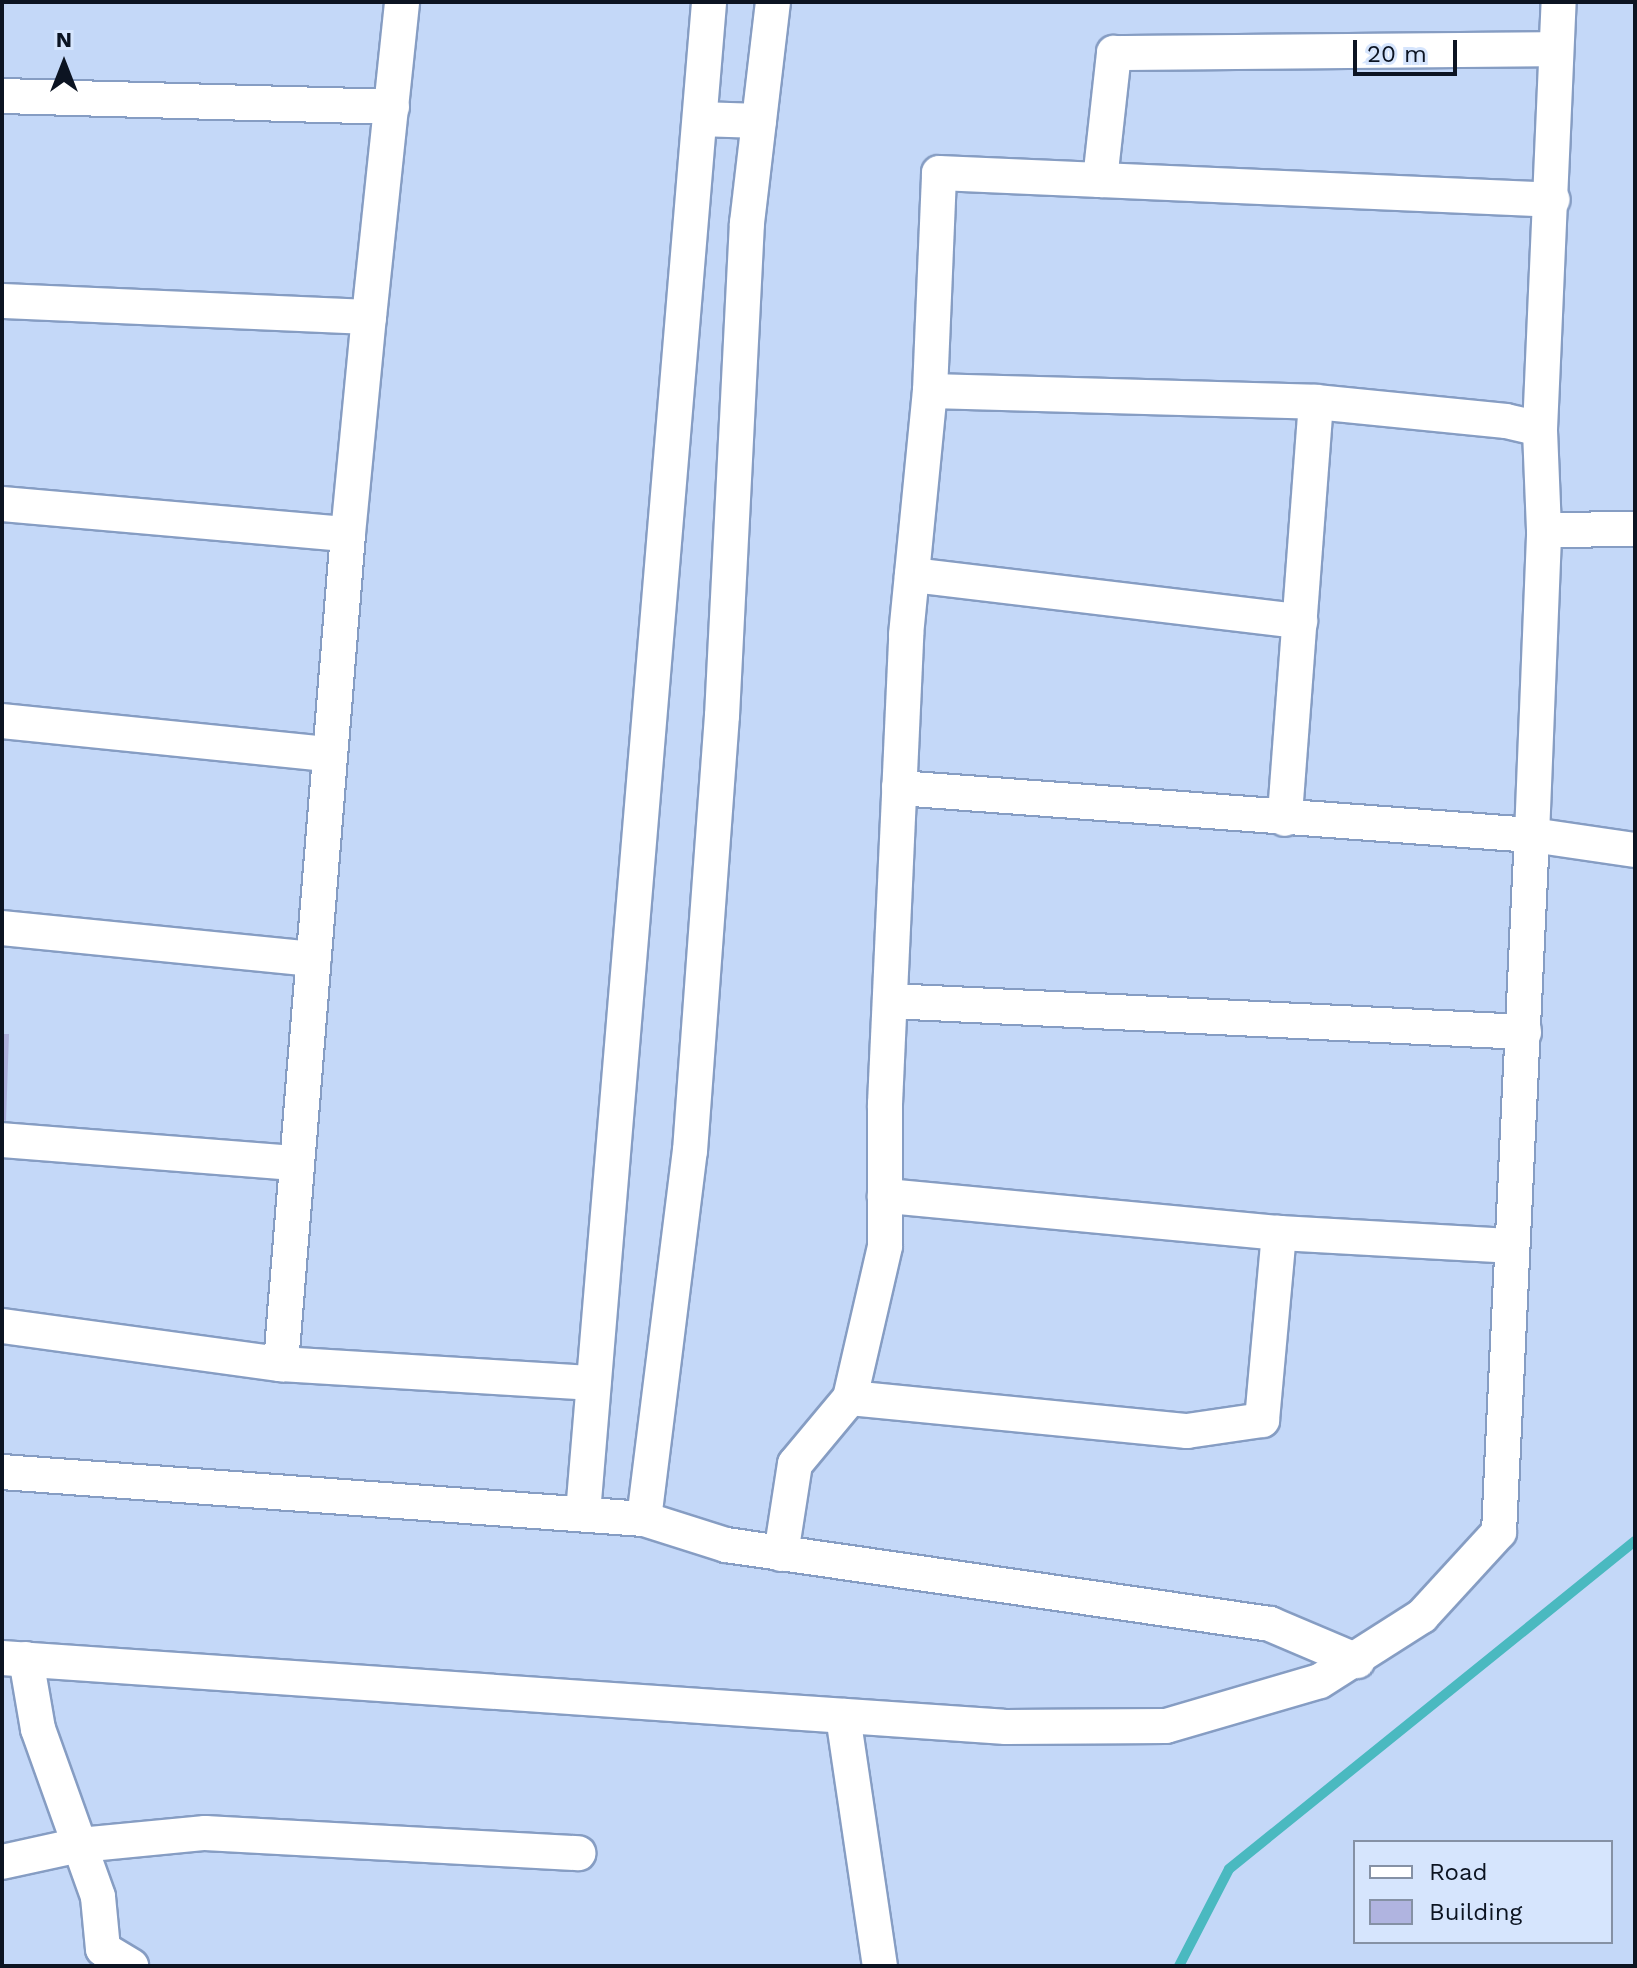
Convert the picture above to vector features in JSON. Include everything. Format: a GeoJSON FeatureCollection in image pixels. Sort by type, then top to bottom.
{"type":"FeatureCollection","features":[{"type":"Feature","properties":{"kind":"street"},"geometry":{"type":"LineString","coordinates":[[281,1364],[348,534],[402,2]]}},
{"type":"Feature","properties":{"kind":"street"},"geometry":{"type":"LineString","coordinates":[[583,1513],[709,2]]}},
{"type":"Feature","properties":{"kind":"street"},"geometry":{"type":"LineString","coordinates":[[644,1519],[690,1151],[722,716],[747,223],[773,2]]}},
{"type":"Feature","properties":{"kind":"street"},"geometry":{"type":"LineString","coordinates":[[131,1966],[103,1949],[98,1897],[14,1659],[1006,1727],[1166,1726],[1320,1681],[1357,1661],[1422,1616],[1499,1532],[1524,1032],[1544,530],[1540,429],[1553,200],[1555,49],[1559,2]]}},
{"type":"Feature","properties":{"kind":"street"},"geometry":{"type":"LineString","coordinates":[[1100,180],[1114,53],[1555,49]]}},
{"type":"Feature","properties":{"kind":"street"},"geometry":{"type":"LineString","coordinates":[[2,96],[392,107]]}},
{"type":"Feature","properties":{"kind":"street"},"geometry":{"type":"LineString","coordinates":[[700,119],[759,121]]}},
{"type":"Feature","properties":{"kind":"street"},"geometry":{"type":"LineString","coordinates":[[781,1554],[795,1464],[850,1398],[885,1246],[890,1001],[899,788],[912,575],[930,391],[939,173],[1553,200]]}},
{"type":"Feature","properties":{"kind":"street"},"geometry":{"type":"LineString","coordinates":[[2,301],[369,317]]}},
{"type":"Feature","properties":{"kind":"street"},"geometry":{"type":"LineString","coordinates":[[930,391],[1316,402],[1540,429]]}},
{"type":"Feature","properties":{"kind":"street"},"geometry":{"type":"LineString","coordinates":[[1285,819],[1316,402]]}},
{"type":"Feature","properties":{"kind":"street"},"geometry":{"type":"LineString","coordinates":[[2,504],[348,534]]}},
{"type":"Feature","properties":{"kind":"street"},"geometry":{"type":"LineString","coordinates":[[1544,530],[1635,529]]}},
{"type":"Feature","properties":{"kind":"street"},"geometry":{"type":"LineString","coordinates":[[912,575],[1300,621]]}},
{"type":"Feature","properties":{"kind":"street"},"geometry":{"type":"LineString","coordinates":[[2,721],[329,754]]}},
{"type":"Feature","properties":{"kind":"street"},"geometry":{"type":"LineString","coordinates":[[899,788],[1532,835],[1635,850]]}},
{"type":"Feature","properties":{"kind":"street"},"geometry":{"type":"LineString","coordinates":[[2,928],[313,959]]}},
{"type":"Feature","properties":{"kind":"street"},"geometry":{"type":"LineString","coordinates":[[890,1001],[1524,1032]]}},
{"type":"Feature","properties":{"kind":"street"},"geometry":{"type":"LineString","coordinates":[[2,1140],[296,1163]]}},
{"type":"Feature","properties":{"kind":"street"},"geometry":{"type":"LineString","coordinates":[[885,1196],[1279,1233],[1511,1246]]}},
{"type":"Feature","properties":{"kind":"street"},"geometry":{"type":"LineString","coordinates":[[850,1398],[1187,1431],[1262,1420],[1279,1233]]}},
{"type":"Feature","properties":{"kind":"street"},"geometry":{"type":"LineString","coordinates":[[2,1326],[281,1364],[593,1383]]}},
{"type":"Feature","properties":{"kind":"street"},"geometry":{"type":"LineString","coordinates":[[2,1472],[644,1519],[726,1545],[1270,1624],[1357,1661]]}},
{"type":"Feature","properties":{"kind":"street"},"geometry":{"type":"LineString","coordinates":[[843,1716],[880,1966]]}},
{"type":"Feature","properties":{"kind":"street"},"geometry":{"type":"LineString","coordinates":[[2,1862],[80,1845],[205,1833],[578,1853]]}},
{"type":"Feature","properties":{"kind":"building"},"geometry":{"type":"Polygon","coordinates":[[[2,1034],[9,1034],[6,1121],[2,1120],[2,1034]]]}},
{"type":"Feature","properties":{"kind":"waterway"},"geometry":{"type":"LineString","coordinates":[[1179,1966],[1229,1869],[1635,1541]]}}]}
